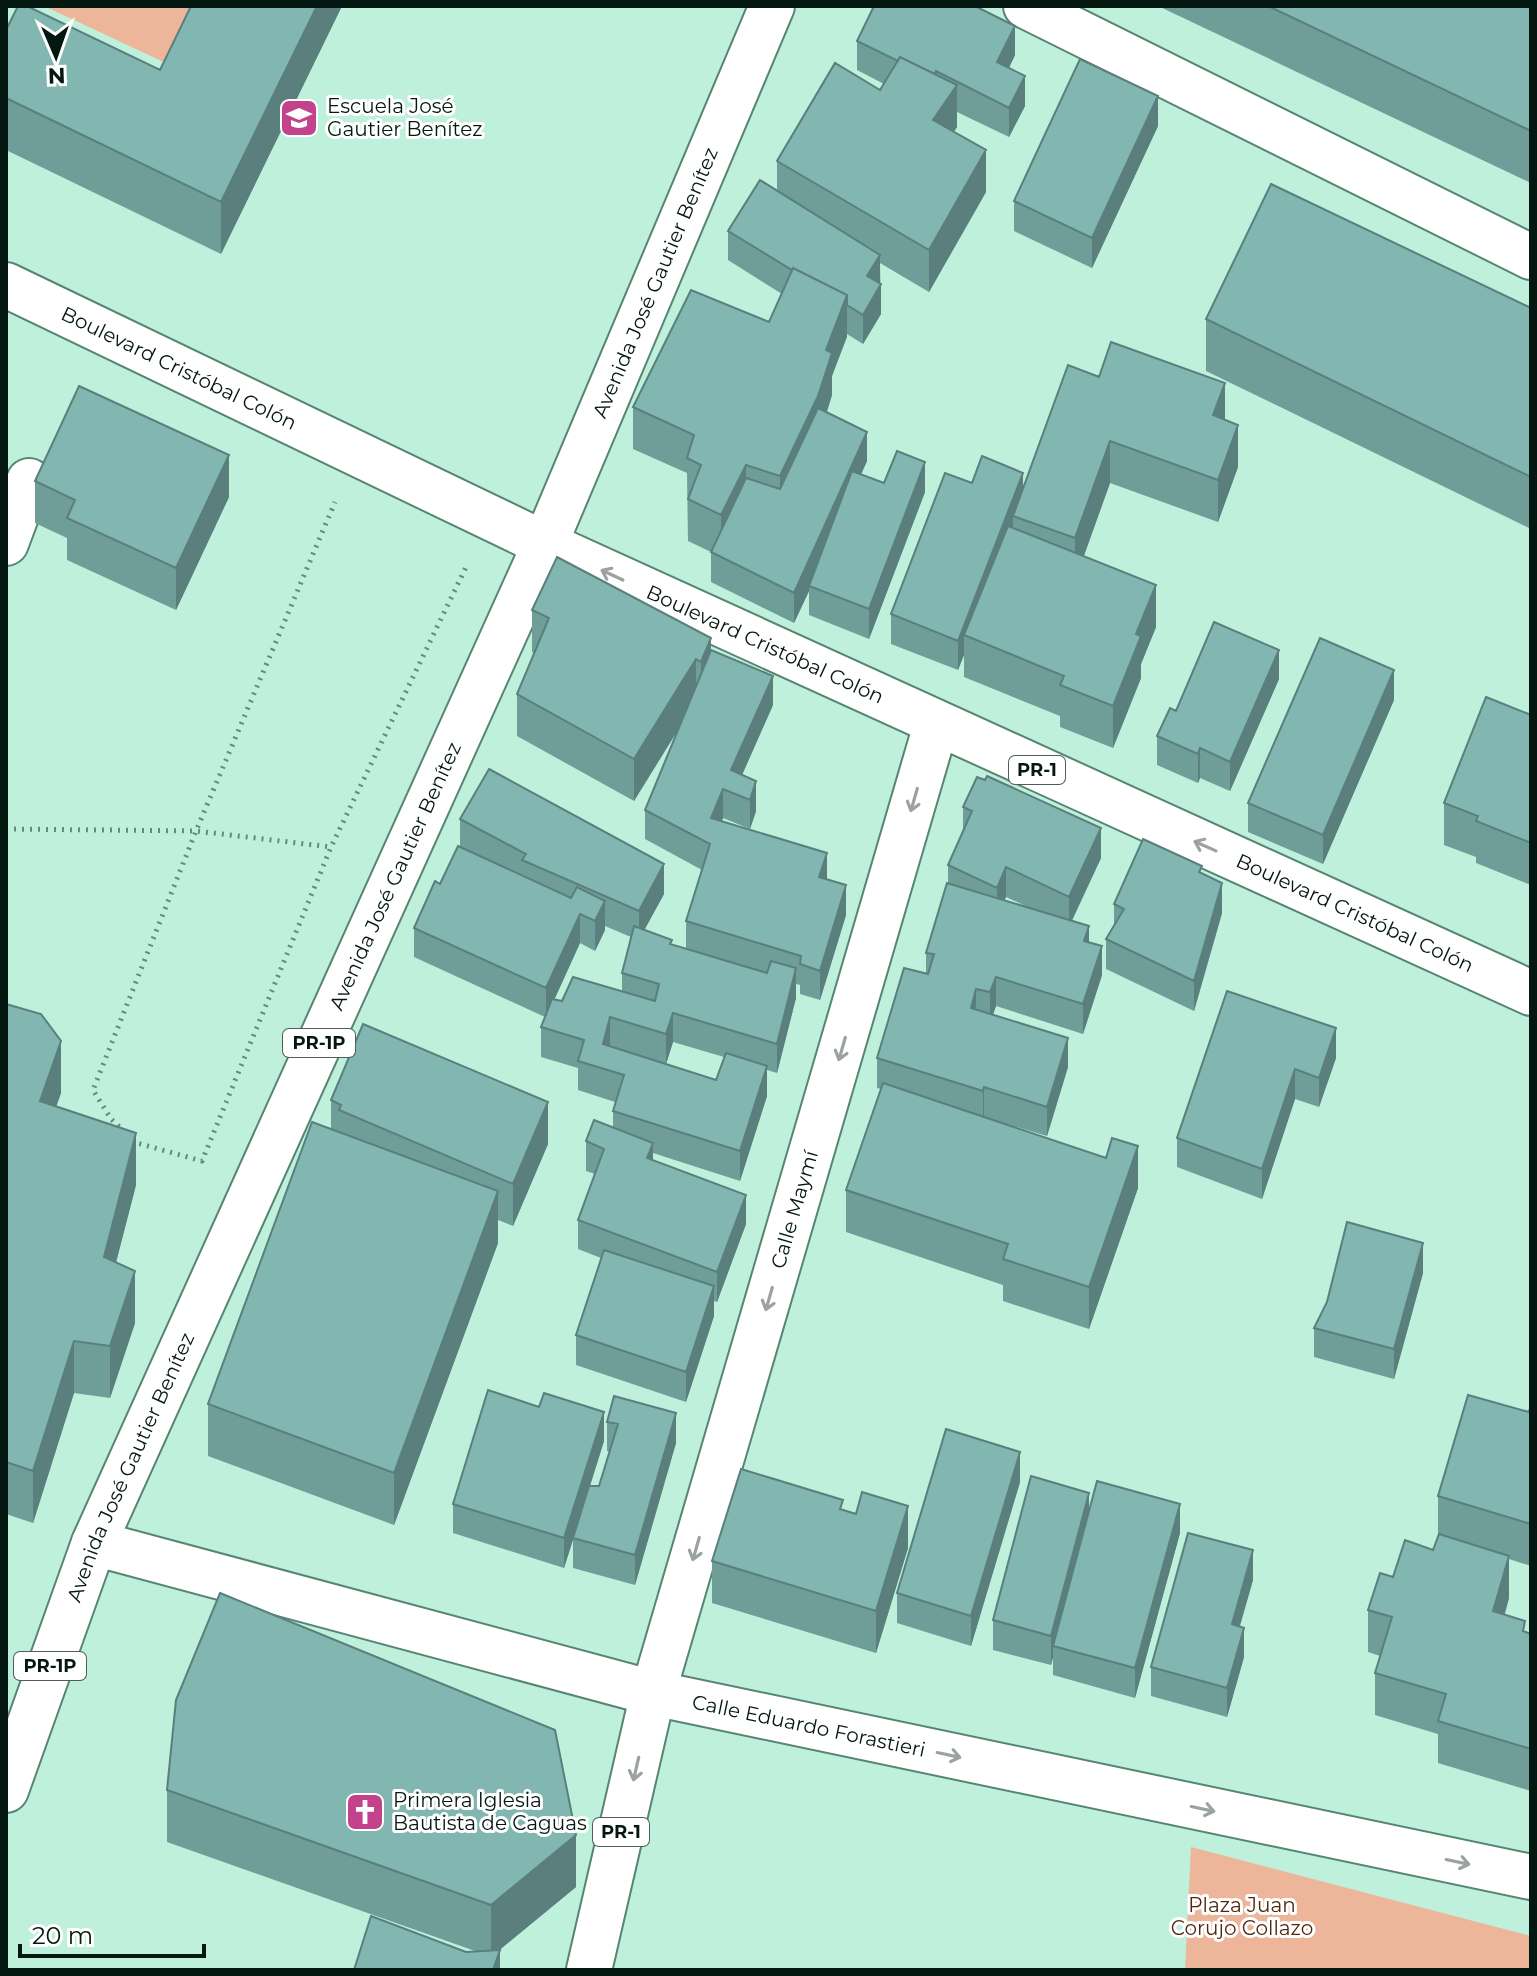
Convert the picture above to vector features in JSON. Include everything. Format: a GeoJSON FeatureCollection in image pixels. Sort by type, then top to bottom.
{"type":"FeatureCollection","features":[{"type":"Feature","properties":{"kind":"main road","name":"Avenida José Gautier Benítez"},"geometry":{"type":"LineString","coordinates":[[6,1790],[94,1543],[545,544],[772,6]]}},
{"type":"Feature","properties":{"kind":"main road"},"geometry":{"type":"LineString","coordinates":[[1026,6],[1531,257]]}},
{"type":"Feature","properties":{"kind":"main road","name":"Boulevard Cristóbal Colón"},"geometry":{"type":"LineString","coordinates":[[6,285],[545,544],[936,725],[1531,993]]}},
{"type":"Feature","properties":{"kind":"main road"},"geometry":{"type":"LineString","coordinates":[[6,543],[29,481]]}},
{"type":"Feature","properties":{"kind":"main road","name":"Calle Maymí"},"geometry":{"type":"LineString","coordinates":[[653,1693],[936,725]]}},
{"type":"Feature","properties":{"kind":"main road","name":"Calle Eduardo Forastieri"},"geometry":{"type":"LineString","coordinates":[[94,1543],[653,1693],[1531,1877]]}},
{"type":"Feature","properties":{"kind":"main road","name":"PR-1"},"geometry":{"type":"LineString","coordinates":[[589,1970],[653,1693]]}},
{"type":"Feature","properties":{"kind":"path"},"geometry":{"type":"LineString","coordinates":[[341,490],[196,831],[93,1090],[111,1119],[137,1143],[202,1161],[331,847],[471,557]]}},
{"type":"Feature","properties":{"kind":"path"},"geometry":{"type":"LineString","coordinates":[[6,829],[196,831],[331,847]]}},
{"type":"Feature","properties":{"kind":"green space"},"geometry":{"type":"Polygon","coordinates":[[[44,6],[197,6],[170,65],[44,6]]]}},
{"type":"Feature","properties":{"kind":"green space","name":"Plaza Juan Corujo Collazo"},"geometry":{"type":"Polygon","coordinates":[[[1191,1847],[1531,1936],[1531,1970],[1185,1970],[1191,1847]]]}},
{"type":"Feature","properties":{"kind":"building"},"geometry":{"type":"Polygon","coordinates":[[[18,6],[27,6],[160,70],[191,6],[317,6],[221,202],[6,98],[6,30],[18,6]]]}},
{"type":"Feature","properties":{"kind":"building"},"geometry":{"type":"Polygon","coordinates":[[[874,6],[975,6],[1015,26],[997,62],[1025,76],[1009,108],[936,71],[935,74],[900,57],[898,61],[857,41],[874,6]]]}},
{"type":"Feature","properties":{"kind":"building"},"geometry":{"type":"Polygon","coordinates":[[[1268,6],[1531,6],[1531,131],[1268,6]]]}},
{"type":"Feature","properties":{"kind":"building"},"geometry":{"type":"Polygon","coordinates":[[[900,57],[957,85],[933,120],[986,150],[929,250],[777,161],[835,63],[880,90],[900,57]]]}},
{"type":"Feature","properties":{"kind":"building"},"geometry":{"type":"Polygon","coordinates":[[[1080,59],[1158,96],[1092,238],[1014,201],[1080,59]]]}},
{"type":"Feature","properties":{"kind":"building"},"geometry":{"type":"Polygon","coordinates":[[[760,180],[880,255],[867,276],[881,284],[863,315],[847,305],[847,295],[792,270],[728,231],[760,180]]]}},
{"type":"Feature","properties":{"kind":"building"},"geometry":{"type":"Polygon","coordinates":[[[1271,184],[1531,308],[1531,477],[1206,319],[1271,184]]]}},
{"type":"Feature","properties":{"kind":"building"},"geometry":{"type":"Polygon","coordinates":[[[793,268],[847,295],[826,350],[832,353],[818,396],[780,476],[746,465],[721,515],[688,499],[701,465],[687,458],[694,435],[633,407],[691,290],[769,322],[793,268]]]}},
{"type":"Feature","properties":{"kind":"building"},"geometry":{"type":"Polygon","coordinates":[[[1111,342],[1225,383],[1213,415],[1238,425],[1218,480],[1110,441],[1075,538],[1013,516],[1068,365],[1099,377],[1111,342]]]}},
{"type":"Feature","properties":{"kind":"building"},"geometry":{"type":"Polygon","coordinates":[[[79,386],[229,455],[176,568],[67,518],[75,500],[35,481],[79,386]]]}},
{"type":"Feature","properties":{"kind":"building"},"geometry":{"type":"Polygon","coordinates":[[[818,408],[867,432],[794,593],[711,552],[746,478],[780,489],[818,408]]]}},
{"type":"Feature","properties":{"kind":"building"},"geometry":{"type":"Polygon","coordinates":[[[897,451],[925,462],[869,609],[809,586],[852,471],[884,483],[897,451]]]}},
{"type":"Feature","properties":{"kind":"building"},"geometry":{"type":"Polygon","coordinates":[[[982,456],[1023,473],[958,641],[891,614],[945,473],[972,483],[982,456]]]}},
{"type":"Feature","properties":{"kind":"building"},"geometry":{"type":"Polygon","coordinates":[[[1008,526],[1156,585],[1136,634],[1141,636],[1113,706],[1060,685],[1064,676],[964,635],[1008,526]]]}},
{"type":"Feature","properties":{"kind":"building"},"geometry":{"type":"Polygon","coordinates":[[[557,557],[711,638],[701,662],[696,659],[634,759],[517,694],[549,618],[532,610],[557,557]]]}},
{"type":"Feature","properties":{"kind":"building"},"geometry":{"type":"Polygon","coordinates":[[[1214,622],[1279,650],[1230,762],[1200,748],[1198,754],[1157,736],[1170,708],[1176,711],[1214,622]]]}},
{"type":"Feature","properties":{"kind":"building"},"geometry":{"type":"Polygon","coordinates":[[[1320,638],[1394,670],[1323,835],[1248,803],[1320,638]]]}},
{"type":"Feature","properties":{"kind":"building"},"geometry":{"type":"Polygon","coordinates":[[[711,650],[773,676],[731,770],[756,781],[750,800],[723,789],[711,818],[827,853],[819,877],[846,885],[820,971],[800,964],[801,956],[686,921],[710,844],[645,810],[711,650]]]}},
{"type":"Feature","properties":{"kind":"building"},"geometry":{"type":"Polygon","coordinates":[[[1486,697],[1531,715],[1531,843],[1476,821],[1478,816],[1444,803],[1486,697]]]}},
{"type":"Feature","properties":{"kind":"building"},"geometry":{"type":"Polygon","coordinates":[[[489,769],[664,864],[639,911],[522,860],[526,854],[460,819],[489,769]]]}},
{"type":"Feature","properties":{"kind":"building"},"geometry":{"type":"Polygon","coordinates":[[[987,776],[1101,828],[1069,897],[1006,867],[997,888],[948,865],[972,811],[963,807],[977,777],[985,780],[987,776]]]}},
{"type":"Feature","properties":{"kind":"building"},"geometry":{"type":"Polygon","coordinates":[[[1143,839],[1202,866],[1199,872],[1222,883],[1194,981],[1106,939],[1124,909],[1114,904],[1143,839]]]}},
{"type":"Feature","properties":{"kind":"building"},"geometry":{"type":"Polygon","coordinates":[[[458,846],[571,898],[577,887],[605,901],[595,921],[580,914],[546,988],[414,928],[435,881],[440,884],[458,846]]]}},
{"type":"Feature","properties":{"kind":"building"},"geometry":{"type":"Polygon","coordinates":[[[947,883],[1089,926],[1084,941],[1102,946],[1083,1004],[996,977],[990,992],[976,989],[971,1008],[1068,1038],[1047,1107],[877,1058],[904,968],[928,974],[934,954],[926,953],[947,883]]]}},
{"type":"Feature","properties":{"kind":"building"},"geometry":{"type":"Polygon","coordinates":[[[634,926],[672,940],[670,944],[767,973],[771,961],[796,968],[777,1044],[673,1013],[666,1034],[610,1017],[603,1044],[716,1080],[726,1053],[767,1066],[740,1151],[613,1111],[624,1075],[578,1061],[584,1040],[541,1027],[552,999],[562,1001],[573,977],[655,1001],[659,984],[622,973],[634,926]]]}},
{"type":"Feature","properties":{"kind":"building"},"geometry":{"type":"Polygon","coordinates":[[[1227,991],[1336,1028],[1319,1078],[1295,1069],[1262,1169],[1177,1138],[1227,991]]]}},
{"type":"Feature","properties":{"kind":"building"},"geometry":{"type":"Polygon","coordinates":[[[6,1004],[41,1014],[61,1041],[40,1101],[136,1133],[104,1257],[135,1271],[110,1346],[74,1341],[33,1471],[6,1462],[6,1004]]]}},
{"type":"Feature","properties":{"kind":"building"},"geometry":{"type":"Polygon","coordinates":[[[363,1024],[548,1102],[513,1184],[339,1110],[341,1105],[331,1100],[363,1024]]]}},
{"type":"Feature","properties":{"kind":"building"},"geometry":{"type":"Polygon","coordinates":[[[883,1083],[1106,1158],[1112,1138],[1138,1146],[1089,1287],[1003,1259],[1008,1244],[846,1190],[883,1083]]]}},
{"type":"Feature","properties":{"kind":"building"},"geometry":{"type":"Polygon","coordinates":[[[594,1120],[653,1143],[647,1158],[746,1195],[717,1272],[578,1220],[604,1149],[586,1141],[594,1120]]]}},
{"type":"Feature","properties":{"kind":"building"},"geometry":{"type":"Polygon","coordinates":[[[312,1122],[498,1191],[394,1473],[208,1404],[312,1122]]]}},
{"type":"Feature","properties":{"kind":"building"},"geometry":{"type":"Polygon","coordinates":[[[1347,1222],[1423,1243],[1394,1349],[1314,1328],[1327,1302],[1347,1222]]]}},
{"type":"Feature","properties":{"kind":"building"},"geometry":{"type":"Polygon","coordinates":[[[604,1250],[714,1286],[686,1372],[576,1335],[604,1250]]]}},
{"type":"Feature","properties":{"kind":"building"},"geometry":{"type":"Polygon","coordinates":[[[488,1390],[539,1407],[544,1393],[604,1412],[564,1538],[453,1504],[488,1390]]]}},
{"type":"Feature","properties":{"kind":"building"},"geometry":{"type":"Polygon","coordinates":[[[1468,1395],[1529,1412],[1531,1404],[1531,1524],[1438,1496],[1468,1395]]]}},
{"type":"Feature","properties":{"kind":"building"},"geometry":{"type":"Polygon","coordinates":[[[614,1396],[676,1413],[635,1555],[573,1538],[589,1486],[599,1486],[618,1424],[607,1422],[614,1396]]]}},
{"type":"Feature","properties":{"kind":"building"},"geometry":{"type":"Polygon","coordinates":[[[946,1429],[1020,1452],[971,1616],[897,1593],[946,1429]]]}},
{"type":"Feature","properties":{"kind":"building"},"geometry":{"type":"Polygon","coordinates":[[[741,1469],[843,1500],[840,1509],[856,1514],[862,1492],[908,1506],[876,1611],[712,1561],[741,1469]]]}},
{"type":"Feature","properties":{"kind":"building"},"geometry":{"type":"Polygon","coordinates":[[[1031,1476],[1089,1493],[1051,1636],[993,1620],[1031,1476]]]}},
{"type":"Feature","properties":{"kind":"building"},"geometry":{"type":"Polygon","coordinates":[[[1097,1481],[1180,1504],[1135,1668],[1053,1646],[1097,1481]]]}},
{"type":"Feature","properties":{"kind":"building"},"geometry":{"type":"Polygon","coordinates":[[[1188,1533],[1253,1550],[1232,1624],[1244,1628],[1227,1688],[1151,1667],[1188,1533]]]}},
{"type":"Feature","properties":{"kind":"building"},"geometry":{"type":"Polygon","coordinates":[[[1439,1534],[1509,1556],[1493,1611],[1525,1621],[1523,1631],[1531,1634],[1531,1749],[1438,1721],[1446,1694],[1375,1673],[1392,1617],[1368,1610],[1380,1573],[1393,1577],[1405,1540],[1433,1550],[1439,1534]]]}},
{"type":"Feature","properties":{"kind":"building","name":"Primera Iglesia Bautista de Caguas"},"geometry":{"type":"Polygon","coordinates":[[[220,1593],[555,1730],[576,1835],[491,1905],[167,1790],[176,1700],[220,1593]]]}},
{"type":"Feature","properties":{"kind":"building"},"geometry":{"type":"Polygon","coordinates":[[[371,1916],[466,1952],[500,1950],[493,1970],[354,1970],[371,1916]]]}},
{"type":"Feature","properties":{"kind":"place","name":"Escuela José Gautier Benítez"},"geometry":{"type":"Point","coordinates":[299,118]}},
{"type":"Feature","properties":{"kind":"place","name":"Primera Iglesia Bautista de Caguas"},"geometry":{"type":"Point","coordinates":[365,1812]}}]}
